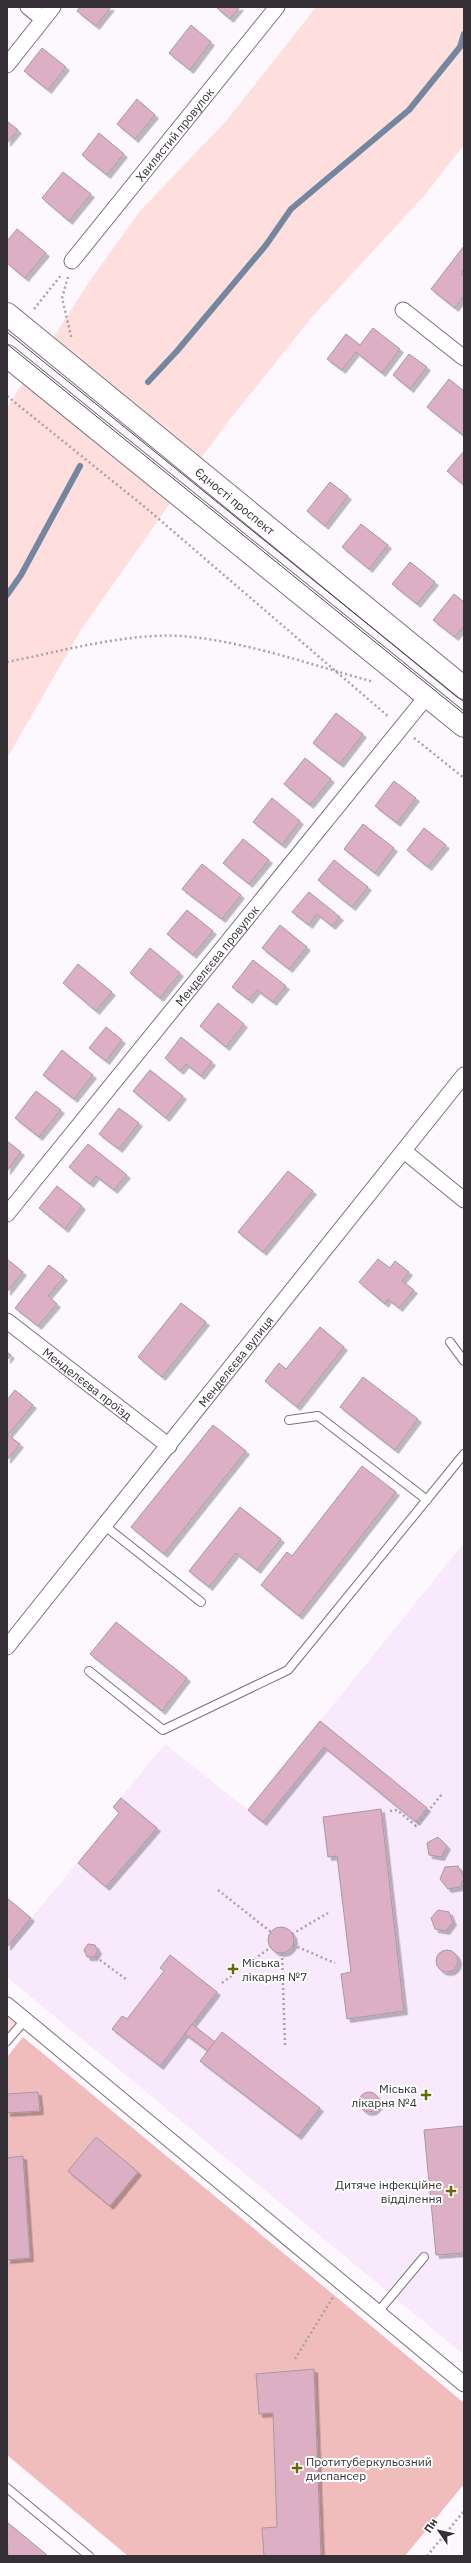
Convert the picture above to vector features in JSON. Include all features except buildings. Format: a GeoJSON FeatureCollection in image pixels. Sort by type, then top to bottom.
{"type":"FeatureCollection","features":[{"type":"Feature","properties":{"kind":"main road","name":"Єдності проспект"},"geometry":{"type":"LineString","coordinates":[[7,314],[464,688]]}},
{"type":"Feature","properties":{"kind":"main road"},"geometry":{"type":"LineString","coordinates":[[7,356],[464,726]]}},
{"type":"Feature","properties":{"kind":"street"},"geometry":{"type":"LineString","coordinates":[[28,7],[43,19]]}},
{"type":"Feature","properties":{"kind":"street"},"geometry":{"type":"LineString","coordinates":[[7,65],[53,7]]}},
{"type":"Feature","properties":{"kind":"street","name":"Хвилястий провулок"},"geometry":{"type":"LineString","coordinates":[[72,261],[277,7]]}},
{"type":"Feature","properties":{"kind":"street"},"geometry":{"type":"LineString","coordinates":[[403,310],[464,358]]}},
{"type":"Feature","properties":{"kind":"street","name":"Менделєєва провулок"},"geometry":{"type":"LineString","coordinates":[[7,1214],[427,696]]}},
{"type":"Feature","properties":{"kind":"street","name":"Менделєєва вулиця"},"geometry":{"type":"LineString","coordinates":[[7,1647],[464,1075]]}},
{"type":"Feature","properties":{"kind":"street"},"geometry":{"type":"LineString","coordinates":[[404,1151],[464,1200]]}},
{"type":"Feature","properties":{"kind":"street","name":"Менделєєва проїзд"},"geometry":{"type":"LineString","coordinates":[[7,1321],[169,1446]]}},
{"type":"Feature","properties":{"kind":"street"},"geometry":{"type":"LineString","coordinates":[[7,2005],[464,2384]]}},
{"type":"Feature","properties":{"kind":"lane"},"geometry":{"type":"LineString","coordinates":[[450,1342],[464,1361]]}},
{"type":"Feature","properties":{"kind":"lane"},"geometry":{"type":"LineString","coordinates":[[289,1420],[318,1416],[427,1500]]}},
{"type":"Feature","properties":{"kind":"lane"},"geometry":{"type":"LineString","coordinates":[[89,1671],[163,1730],[288,1670],[464,1454]]}},
{"type":"Feature","properties":{"kind":"lane"},"geometry":{"type":"LineString","coordinates":[[105,1526],[201,1602]]}},
{"type":"Feature","properties":{"kind":"lane"},"geometry":{"type":"LineString","coordinates":[[7,2041],[25,2020]]}},
{"type":"Feature","properties":{"kind":"lane"},"geometry":{"type":"LineString","coordinates":[[378,2312],[424,2257]]}},
{"type":"Feature","properties":{"kind":"lane"},"geometry":{"type":"LineString","coordinates":[[7,2488],[89,2556]]}},
{"type":"Feature","properties":{"kind":"path"},"geometry":{"type":"LineString","coordinates":[[30,313],[72,261]]}},
{"type":"Feature","properties":{"kind":"path"},"geometry":{"type":"LineString","coordinates":[[72,261],[62,298],[74,347]]}},
{"type":"Feature","properties":{"kind":"path"},"geometry":{"type":"LineString","coordinates":[[7,396],[146,508],[401,728],[464,778]]}},
{"type":"Feature","properties":{"kind":"path"},"geometry":{"type":"LineString","coordinates":[[7,662],[127,638],[191,636],[246,648],[381,684]]}},
{"type":"Feature","properties":{"kind":"path"},"geometry":{"type":"LineString","coordinates":[[390,1811],[397,1810],[416,1826],[442,1794]]}},
{"type":"Feature","properties":{"kind":"path"},"geometry":{"type":"LineString","coordinates":[[218,1890],[271,1932]]}},
{"type":"Feature","properties":{"kind":"path"},"geometry":{"type":"LineString","coordinates":[[292,1934],[328,1913]]}},
{"type":"Feature","properties":{"kind":"path"},"geometry":{"type":"LineString","coordinates":[[293,1945],[335,1963]]}},
{"type":"Feature","properties":{"kind":"path"},"geometry":{"type":"LineString","coordinates":[[222,1983],[271,1947]]}},
{"type":"Feature","properties":{"kind":"path"},"geometry":{"type":"LineString","coordinates":[[282,1953],[285,2045]]}},
{"type":"Feature","properties":{"kind":"path"},"geometry":{"type":"LineString","coordinates":[[96,1957],[127,1980]]}},
{"type":"Feature","properties":{"kind":"path"},"geometry":{"type":"LineString","coordinates":[[295,2359],[342,2283]]}},
{"type":"Feature","properties":{"kind":"path"},"geometry":{"type":"LineString","coordinates":[[427,2556],[464,2511]]}},
{"type":"Feature","properties":{"kind":"shaded area"},"geometry":{"type":"Polygon","coordinates":[[[316,7],[464,7],[464,145],[424,196],[313,316],[227,423],[197,464],[49,344],[89,282],[140,211],[227,120],[316,7]]]}},
{"type":"Feature","properties":{"kind":"shaded area"},"geometry":{"type":"Polygon","coordinates":[[[25,379],[173,499],[81,630],[7,758],[7,408],[25,379]]]}},
{"type":"Feature","properties":{"kind":"shaded area","name":"Міська лікарня №7"},"geometry":{"type":"Polygon","coordinates":[[[464,1543],[464,2355],[7,1977],[7,1947],[119,1813],[113,1807],[165,1744],[248,1810],[464,1543]]]}},
{"type":"Feature","properties":{"kind":"shaded area"},"geometry":{"type":"Polygon","coordinates":[[[7,2015],[17,2023],[7,2034],[7,2015]]]}},
{"type":"Feature","properties":{"kind":"shaded area"},"geometry":{"type":"Polygon","coordinates":[[[23,2037],[464,2403],[464,2484],[405,2556],[128,2556],[7,2455],[7,2057],[23,2037]]]}},
{"type":"Feature","properties":{"kind":"waterway"},"geometry":{"type":"LineString","coordinates":[[148,382],[177,351],[266,245],[291,209],[409,110],[460,47],[464,34]]}},
{"type":"Feature","properties":{"kind":"waterway"},"geometry":{"type":"LineString","coordinates":[[7,595],[21,575],[80,466]]}},
{"type":"Feature","properties":{"kind":"tram line"},"geometry":{"type":"LineString","coordinates":[[7,332],[464,702]]}},
{"type":"Feature","properties":{"kind":"tram line"},"geometry":{"type":"LineString","coordinates":[[7,344],[464,714]]}},
{"type":"Feature","properties":{"kind":"place","name":"Міська лікарня №7"},"geometry":{"type":"Point","coordinates":[233,1969]}},
{"type":"Feature","properties":{"kind":"place","name":"Міська лікарня №4"},"geometry":{"type":"Point","coordinates":[426,2095]}},
{"type":"Feature","properties":{"kind":"place","name":"Дитяче інфекційне відділення"},"geometry":{"type":"Point","coordinates":[451,2191]}},
{"type":"Feature","properties":{"kind":"place","name":"Протитуберкульозний диспансер"},"geometry":{"type":"Point","coordinates":[297,2468]}}]}
